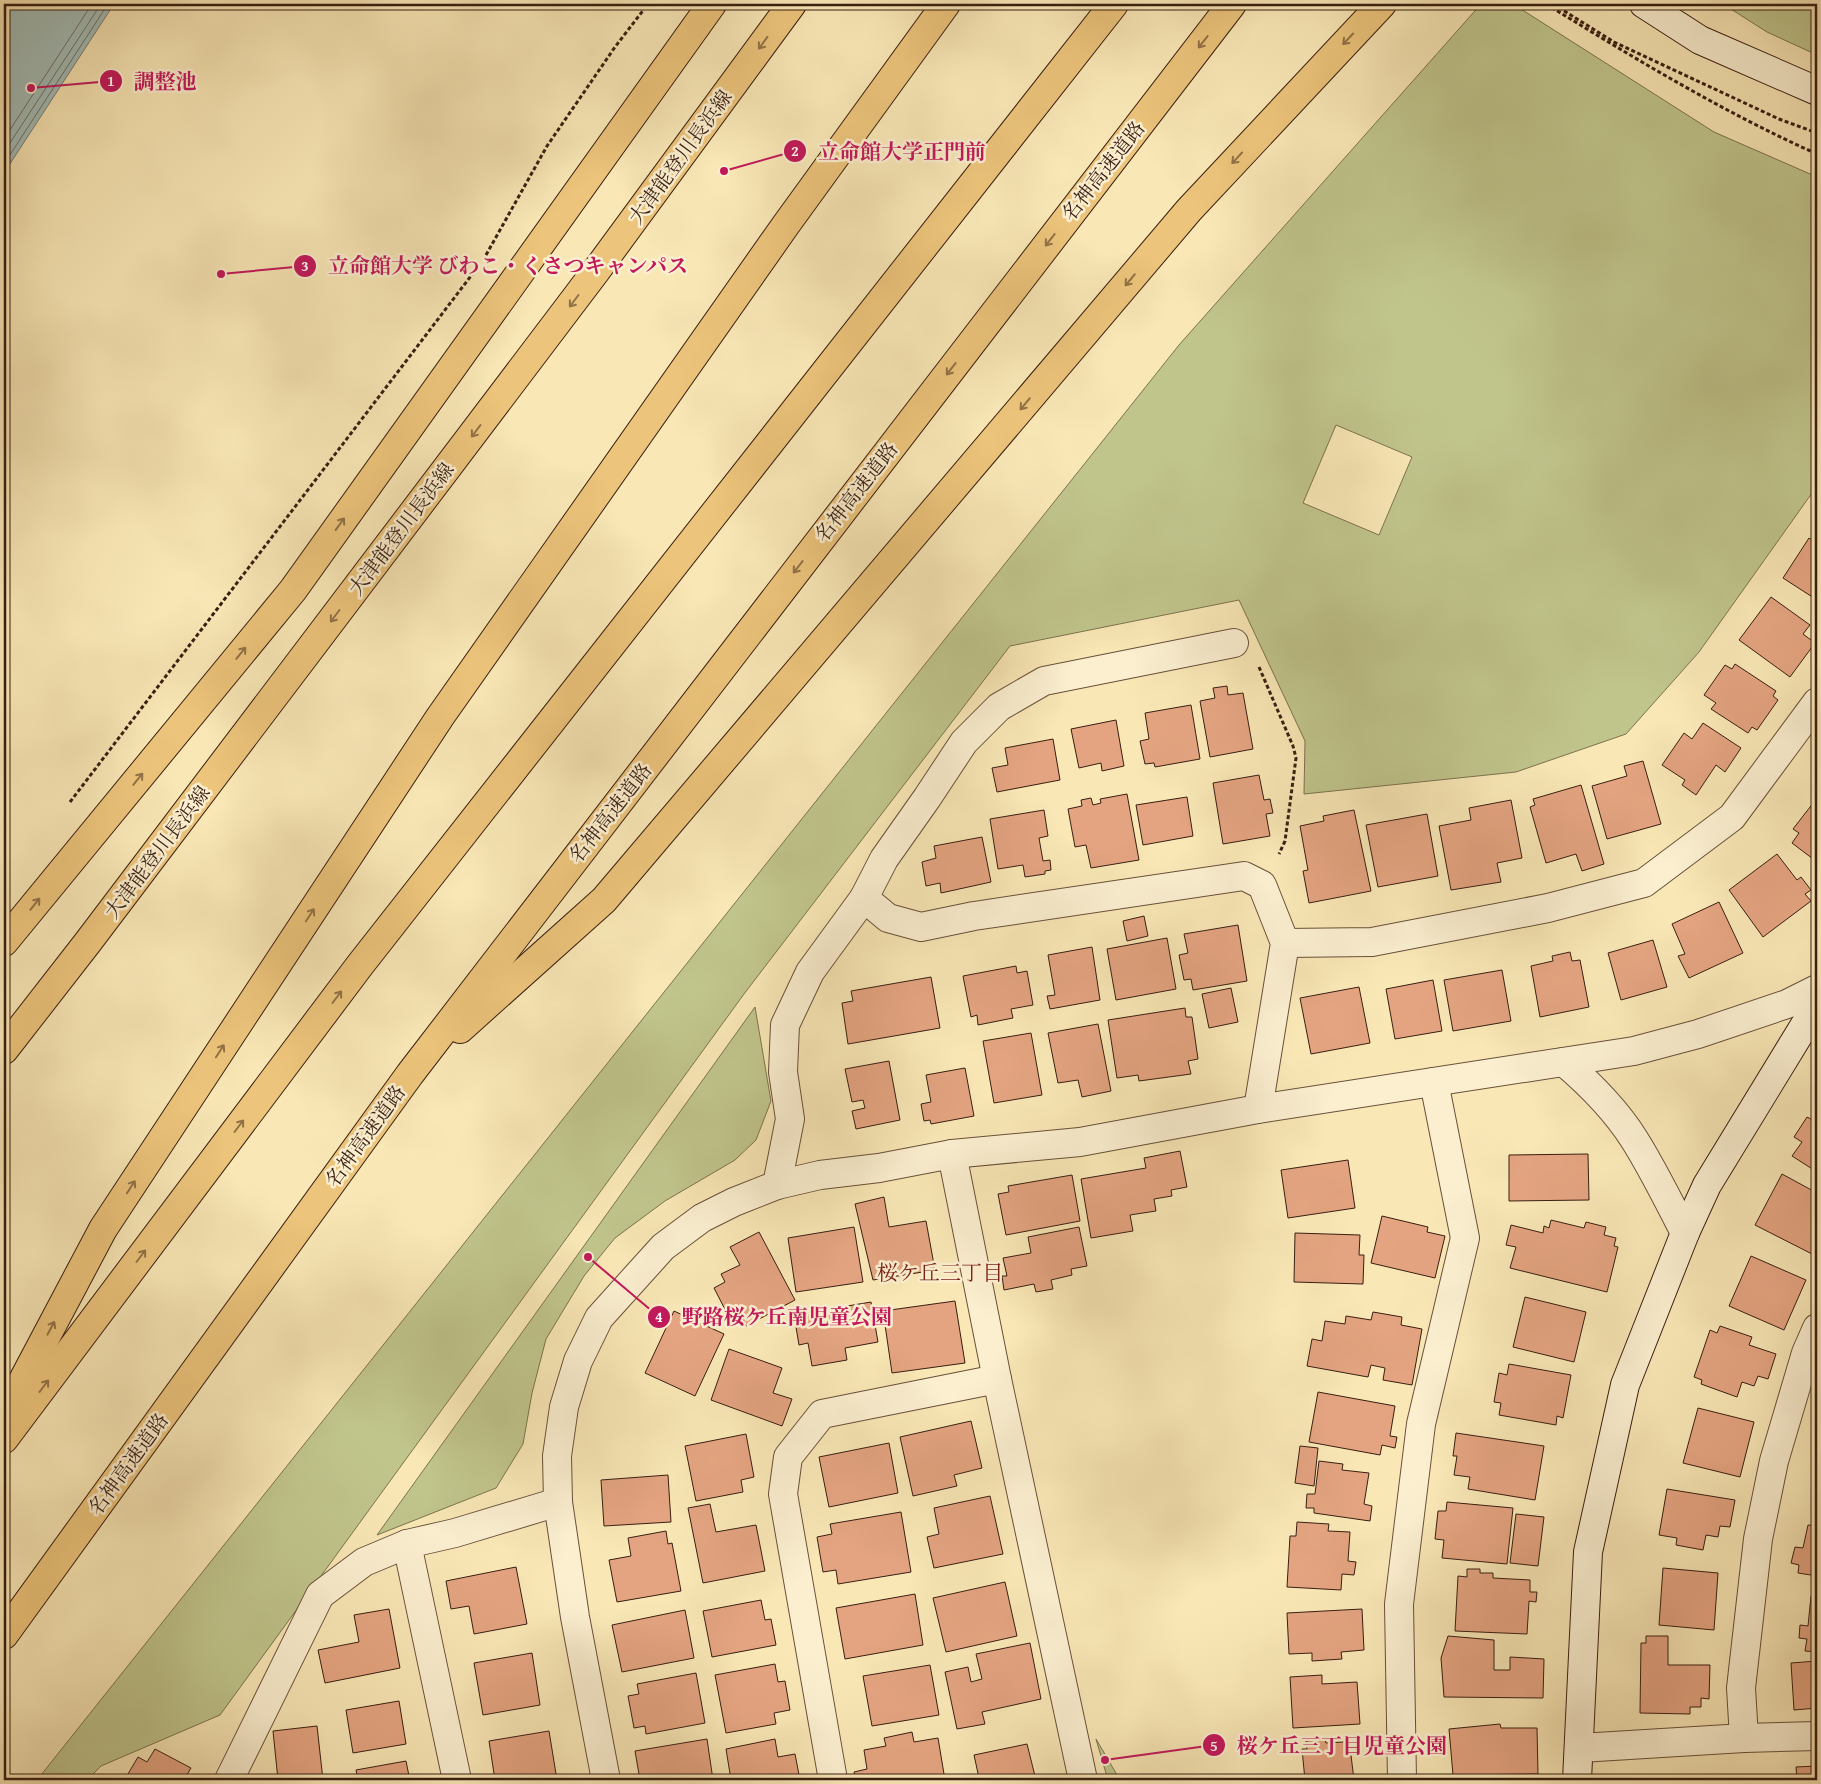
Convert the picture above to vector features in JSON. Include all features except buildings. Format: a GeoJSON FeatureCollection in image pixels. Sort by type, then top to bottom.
{"type":"FeatureCollection","features":[{"type":"Feature","properties":{"kind":"main road"},"geometry":{"type":"LineString","coordinates":[[4,942],[293,590],[712,4]]}},
{"type":"Feature","properties":{"kind":"main road","name":"大津能登川長浜線"},"geometry":{"type":"LineString","coordinates":[[4,1050],[88,942],[596,271],[792,4]]}},
{"type":"Feature","properties":{"kind":"main road"},"geometry":{"type":"LineString","coordinates":[[4,1418],[103,1229],[435,725],[784,226],[946,4]]}},
{"type":"Feature","properties":{"kind":"main road"},"geometry":{"type":"LineString","coordinates":[[4,1439],[360,965],[1114,4]]}},
{"type":"Feature","properties":{"kind":"main road","name":"名神高速道路"},"geometry":{"type":"LineString","coordinates":[[4,1635],[410,1074],[1232,4]]}},
{"type":"Feature","properties":{"kind":"main road"},"geometry":{"type":"LineString","coordinates":[[410,1074],[604,900],[1189,210],[1382,4]]}},
{"type":"Feature","properties":{"kind":"street"},"geometry":{"type":"LineString","coordinates":[[1644,4],[1700,40],[1817,91]]}},
{"type":"Feature","properties":{"kind":"street"},"geometry":{"type":"LineString","coordinates":[[777,1185],[790,1119],[783,1072],[785,1025],[810,972],[864,898],[884,859],[964,742],[999,707],[1044,681],[1234,643]]}},
{"type":"Feature","properties":{"kind":"street"},"geometry":{"type":"LineString","coordinates":[[1284,943],[1372,942],[1548,908],[1644,883],[1732,817],[1817,702]]}},
{"type":"Feature","properties":{"kind":"street"},"geometry":{"type":"LineString","coordinates":[[864,898],[888,918],[921,926],[974,916],[1244,876],[1262,885],[1284,943],[1258,1109]]}},
{"type":"Feature","properties":{"kind":"street"},"geometry":{"type":"LineString","coordinates":[[606,1780],[575,1617],[558,1502],[556,1456],[564,1408],[578,1361],[599,1318],[663,1247],[702,1218],[734,1202],[777,1185],[820,1175],[879,1168],[952,1154],[1080,1142],[1258,1109],[1634,1050],[1698,1034],[1787,1004],[1817,989]]}},
{"type":"Feature","properties":{"kind":"street"},"geometry":{"type":"LineString","coordinates":[[1577,1780],[1588,1552],[1625,1385],[1685,1233],[1708,1185],[1817,1006]]}},
{"type":"Feature","properties":{"kind":"street"},"geometry":{"type":"LineString","coordinates":[[1564,1062],[1591,1086],[1612,1109],[1633,1138],[1685,1233]]}},
{"type":"Feature","properties":{"kind":"street"},"geometry":{"type":"LineString","coordinates":[[1402,1780],[1399,1604],[1421,1424],[1465,1238],[1434,1082]]}},
{"type":"Feature","properties":{"kind":"street"},"geometry":{"type":"LineString","coordinates":[[952,1154],[997,1379],[1083,1780]]}},
{"type":"Feature","properties":{"kind":"street"},"geometry":{"type":"LineString","coordinates":[[1744,1738],[1740,1688],[1758,1539],[1774,1461],[1806,1353],[1817,1328]]}},
{"type":"Feature","properties":{"kind":"street"},"geometry":{"type":"LineString","coordinates":[[832,1780],[783,1494],[788,1457],[822,1414],[997,1379]]}},
{"type":"Feature","properties":{"kind":"street"},"geometry":{"type":"LineString","coordinates":[[229,1780],[320,1595],[364,1562],[407,1544],[456,1534],[558,1502]]}},
{"type":"Feature","properties":{"kind":"street"},"geometry":{"type":"LineString","coordinates":[[407,1544],[457,1780]]}},
{"type":"Feature","properties":{"kind":"street"},"geometry":{"type":"LineString","coordinates":[[1580,1748],[1744,1738],[1817,1736]]}},
{"type":"Feature","properties":{"kind":"path"},"geometry":{"type":"LineString","coordinates":[[485,256],[547,146],[648,4]]}},
{"type":"Feature","properties":{"kind":"path"},"geometry":{"type":"LineString","coordinates":[[1546,4],[1613,45],[1766,131],[1817,154]]}},
{"type":"Feature","properties":{"kind":"path"},"geometry":{"type":"LineString","coordinates":[[66,807],[479,264]]}},
{"type":"Feature","properties":{"kind":"path"},"geometry":{"type":"LineString","coordinates":[[1234,643],[1256,660],[1293,746],[1296,758],[1285,841],[1262,885]]}},
{"type":"Feature","properties":{"kind":"green space"},"geometry":{"type":"Polygon","coordinates":[[[1481,4],[1513,4],[1714,132],[1817,177],[1817,486],[1699,652],[1626,734],[1516,772],[1304,794],[1305,741],[1239,600],[1010,646],[744,994],[220,1715],[101,1766],[87,1780],[37,1780],[1179,345],[1481,4]],[[1336,425],[1303,503],[1379,535],[1412,457],[1336,425]]]}},
{"type":"Feature","properties":{"kind":"green space"},"geometry":{"type":"Polygon","coordinates":[[[1723,4],[1817,4],[1817,55],[1767,32],[1723,4]]]}},
{"type":"Feature","properties":{"kind":"green space"},"geometry":{"type":"Polygon","coordinates":[[[755,1007],[771,1101],[756,1140],[735,1160],[665,1201],[615,1238],[584,1276],[546,1339],[532,1393],[523,1444],[496,1488],[377,1535],[755,1007]]]}},
{"type":"Feature","properties":{"kind":"green space"},"geometry":{"type":"Polygon","coordinates":[[[1096,1739],[1120,1780],[1108,1780],[1096,1739]]]}},
{"type":"Feature","properties":{"kind":"water"},"geometry":{"type":"Polygon","coordinates":[[[4,4],[114,4],[4,173],[4,4]]]}},
{"type":"Feature","properties":{"kind":"place","name":"調整池"},"geometry":{"type":"Point","coordinates":[31,88]}},
{"type":"Feature","properties":{"kind":"place","name":"立命館大学正門前"},"geometry":{"type":"Point","coordinates":[724,171]}},
{"type":"Feature","properties":{"kind":"place","name":"立命館大学 びわこ・くさつキャンパス"},"geometry":{"type":"Point","coordinates":[221,274]}},
{"type":"Feature","properties":{"kind":"place","name":"野路桜ケ丘南児童公園"},"geometry":{"type":"Point","coordinates":[588,1257]}},
{"type":"Feature","properties":{"kind":"place","name":"桜ケ丘三丁目児童公園"},"geometry":{"type":"Point","coordinates":[1105,1760]}},
{"type":"Feature","properties":{"kind":"district","name":"桜ケ丘三丁目"},"geometry":{"type":"Point","coordinates":[940,1273]}}]}
